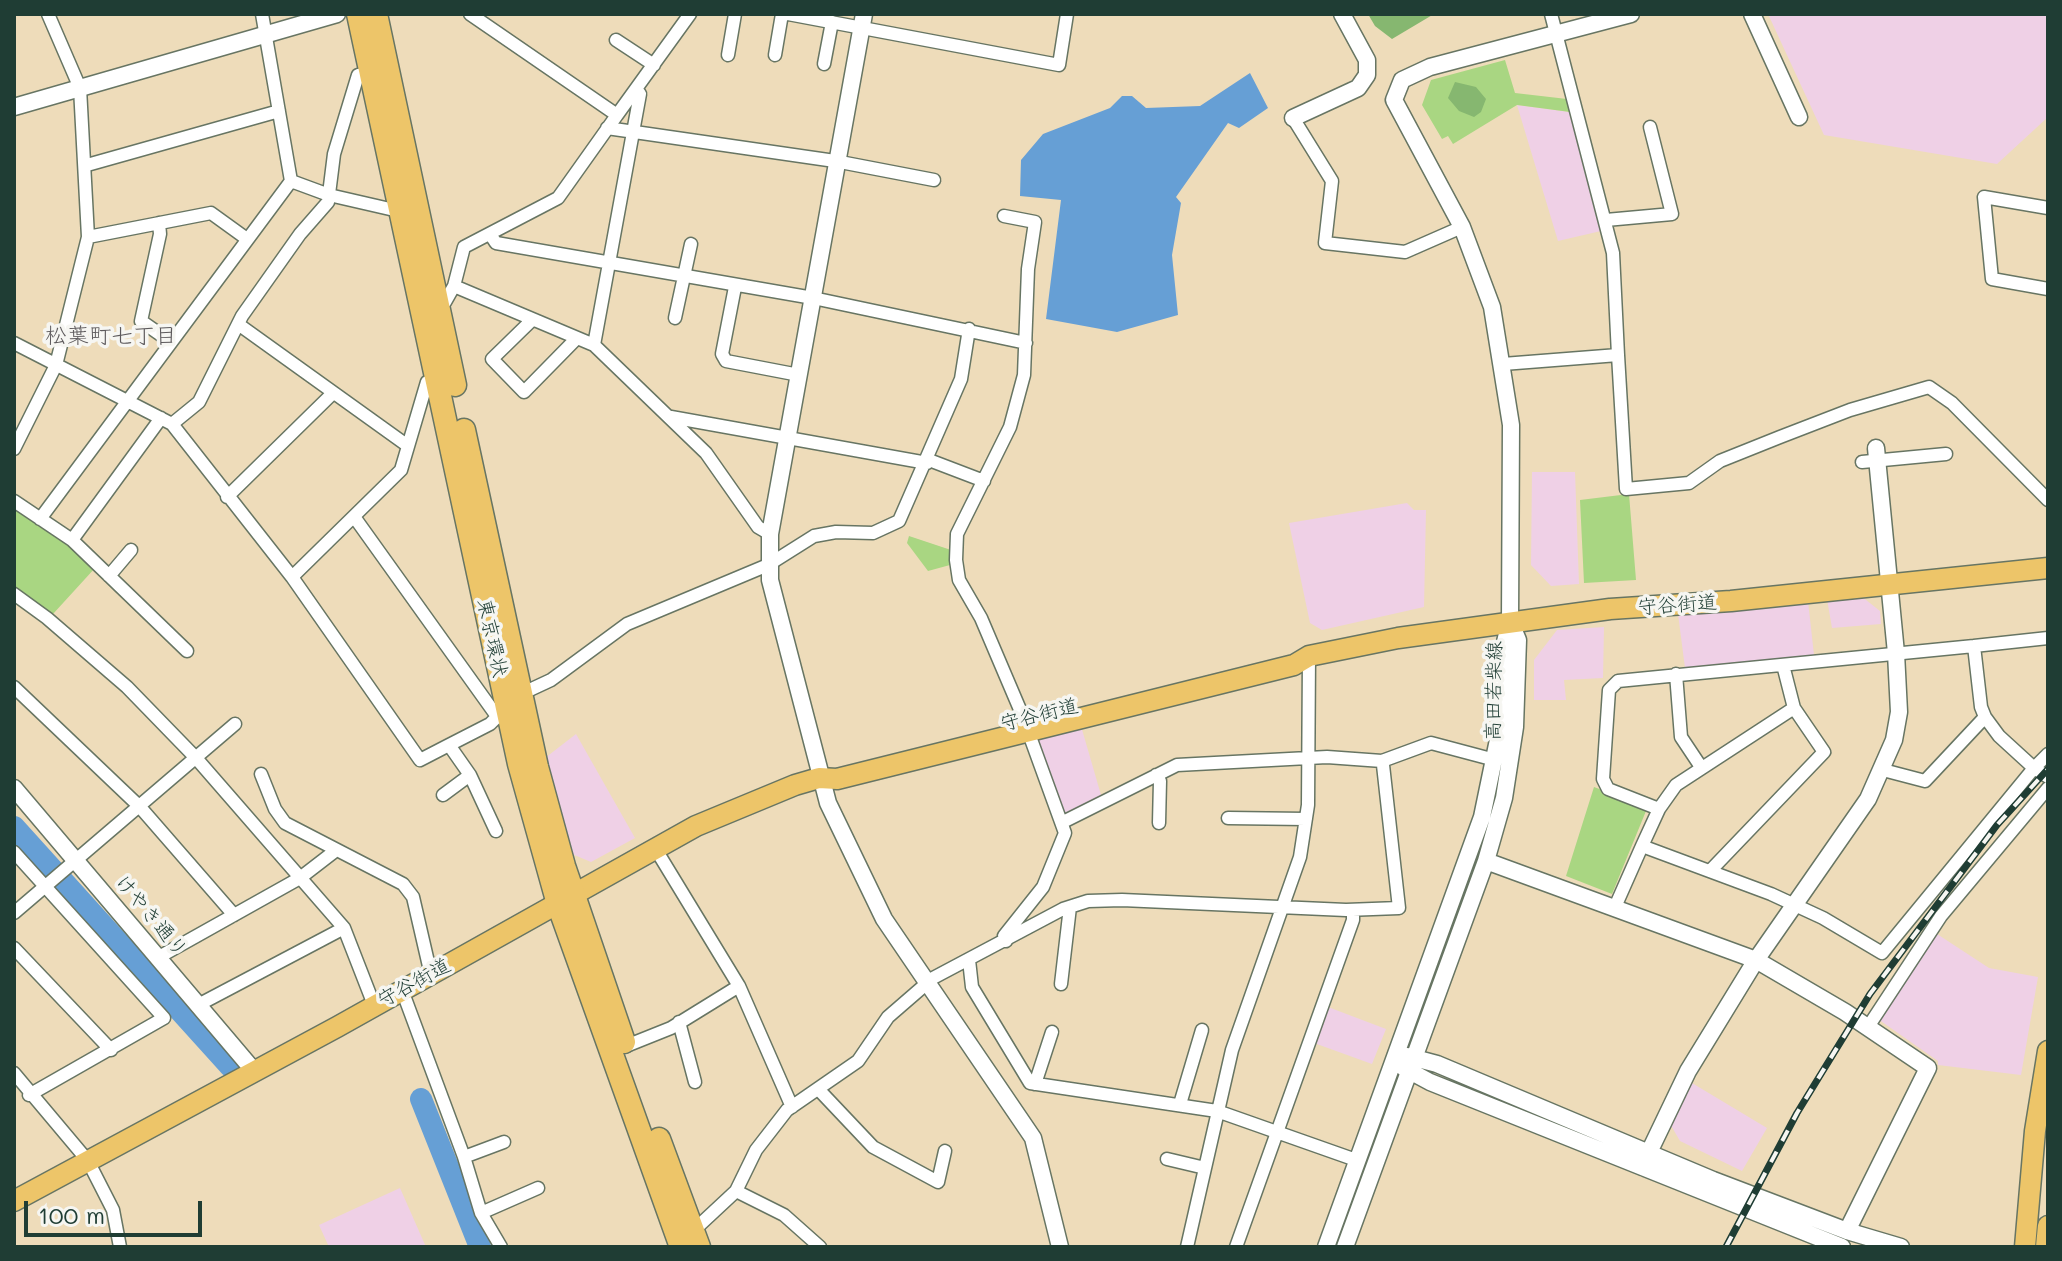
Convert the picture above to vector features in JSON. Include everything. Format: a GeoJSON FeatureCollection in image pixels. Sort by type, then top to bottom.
{"type":"FeatureCollection","features":[{"type":"Feature","properties":{"kind":"highway","name":"東京環状"},"geometry":{"type":"LineString","coordinates":[[358,14],[438,379],[502,714],[686,1243]]}},
{"type":"Feature","properties":{"kind":"highway","name":"東京環状"},"geometry":{"type":"LineString","coordinates":[[376,14],[565,900],[626,1046],[686,1243]]}},
{"type":"Feature","properties":{"kind":"main road","name":"守谷街道"},"geometry":{"type":"LineString","coordinates":[[14,1201],[431,975],[655,848],[739,805],[819,778],[837,779],[1026,725],[1294,665],[1309,656],[1510,621],[2048,568]]}},
{"type":"Feature","properties":{"kind":"main road"},"geometry":{"type":"LineString","coordinates":[[2025,1247],[2035,1131],[2048,1051]]}},
{"type":"Feature","properties":{"kind":"main road"},"geometry":{"type":"LineString","coordinates":[[2046,1247],[2048,1226]]}},
{"type":"Feature","properties":{"kind":"street"},"geometry":{"type":"LineString","coordinates":[[14,449],[56,365],[88,237],[87,165],[80,88],[48,14]]}},
{"type":"Feature","properties":{"kind":"street"},"geometry":{"type":"LineString","coordinates":[[40,519],[291,181],[262,14]]}},
{"type":"Feature","properties":{"kind":"street"},"geometry":{"type":"LineString","coordinates":[[14,107],[337,14]]}},
{"type":"Feature","properties":{"kind":"street"},"geometry":{"type":"LineString","coordinates":[[470,14],[617,115]]}},
{"type":"Feature","properties":{"kind":"street"},"geometry":{"type":"LineString","coordinates":[[438,305],[445,302],[454,286],[464,247],[558,198],[690,14]]}},
{"type":"Feature","properties":{"kind":"street"},"geometry":{"type":"LineString","coordinates":[[728,55],[735,14]]}},
{"type":"Feature","properties":{"kind":"street"},"geometry":{"type":"LineString","coordinates":[[775,55],[785,14],[832,22],[862,20],[1059,65],[1067,14]]}},
{"type":"Feature","properties":{"kind":"street"},"geometry":{"type":"LineString","coordinates":[[1342,14],[1367,60],[1367,75],[1358,88],[1293,118],[1332,181],[1325,243],[1405,252],[1462,227]]}},
{"type":"Feature","properties":{"kind":"street"},"geometry":{"type":"LineString","coordinates":[[1551,14],[1613,253],[1626,489],[1689,483],[1720,461],[1766,442],[1850,410],[1929,387],[1952,403],[2048,500]]}},
{"type":"Feature","properties":{"kind":"street"},"geometry":{"type":"LineString","coordinates":[[1510,621],[1511,425],[1492,307],[1462,227],[1394,100],[1397,90],[1410,74],[1631,14]]}},
{"type":"Feature","properties":{"kind":"street"},"geometry":{"type":"LineString","coordinates":[[1752,14],[1799,117]]}},
{"type":"Feature","properties":{"kind":"street"},"geometry":{"type":"LineString","coordinates":[[862,20],[770,534],[768,565],[819,778],[884,919],[1033,1138],[1047,1183],[1060,1247]]}},
{"type":"Feature","properties":{"kind":"street"},"geometry":{"type":"LineString","coordinates":[[824,64],[832,22]]}},
{"type":"Feature","properties":{"kind":"street"},"geometry":{"type":"LineString","coordinates":[[616,40],[654,65]]}},
{"type":"Feature","properties":{"kind":"street"},"geometry":{"type":"LineString","coordinates":[[72,540],[166,421],[199,402],[238,324],[300,234],[328,202],[334,154],[358,75],[370,72]]}},
{"type":"Feature","properties":{"kind":"street"},"geometry":{"type":"LineString","coordinates":[[594,345],[640,94],[636,89]]}},
{"type":"Feature","properties":{"kind":"street"},"geometry":{"type":"LineString","coordinates":[[87,165],[279,111]]}},
{"type":"Feature","properties":{"kind":"street"},"geometry":{"type":"LineString","coordinates":[[1606,220],[1672,214],[1650,127]]}},
{"type":"Feature","properties":{"kind":"street"},"geometry":{"type":"LineString","coordinates":[[607,128],[835,161],[934,180]]}},
{"type":"Feature","properties":{"kind":"street"},"geometry":{"type":"LineString","coordinates":[[291,181],[329,195],[403,212]]}},
{"type":"Feature","properties":{"kind":"street"},"geometry":{"type":"LineString","coordinates":[[2048,208],[1984,197],[1992,279],[2048,289]]}},
{"type":"Feature","properties":{"kind":"street"},"geometry":{"type":"LineString","coordinates":[[88,237],[211,213],[247,239]]}},
{"type":"Feature","properties":{"kind":"street"},"geometry":{"type":"LineString","coordinates":[[1004,216],[1035,222],[1028,269],[1024,375],[1010,427],[957,534],[959,580],[981,618],[1026,725],[1065,833],[1043,887],[1004,936],[1006,941]]}},
{"type":"Feature","properties":{"kind":"street"},"geometry":{"type":"LineString","coordinates":[[159,223],[160,234],[141,321],[171,342]]}},
{"type":"Feature","properties":{"kind":"street"},"geometry":{"type":"LineString","coordinates":[[490,234],[496,243],[607,265],[813,298],[1026,343]]}},
{"type":"Feature","properties":{"kind":"street"},"geometry":{"type":"LineString","coordinates":[[675,318],[691,244]]}},
{"type":"Feature","properties":{"kind":"street"},"geometry":{"type":"LineString","coordinates":[[454,286],[594,345],[706,453],[758,527],[770,534]]}},
{"type":"Feature","properties":{"kind":"street"},"geometry":{"type":"LineString","coordinates":[[735,287],[722,354],[726,361],[799,375]]}},
{"type":"Feature","properties":{"kind":"street"},"geometry":{"type":"LineString","coordinates":[[532,320],[492,359],[524,392],[576,339]]}},
{"type":"Feature","properties":{"kind":"street"},"geometry":{"type":"LineString","coordinates":[[238,324],[408,446]]}},
{"type":"Feature","properties":{"kind":"street"},"geometry":{"type":"LineString","coordinates":[[521,694],[551,680],[627,624],[768,565],[814,536],[836,532],[873,533],[899,521],[928,462],[961,379],[969,329]]}},
{"type":"Feature","properties":{"kind":"street"},"geometry":{"type":"LineString","coordinates":[[14,343],[166,421],[292,577],[420,760],[490,724],[502,714],[355,518]]}},
{"type":"Feature","properties":{"kind":"street"},"geometry":{"type":"LineString","coordinates":[[1503,364],[1618,355]]}},
{"type":"Feature","properties":{"kind":"street"},"geometry":{"type":"LineString","coordinates":[[292,577],[401,470],[427,382],[438,379]]}},
{"type":"Feature","properties":{"kind":"street"},"geometry":{"type":"LineString","coordinates":[[227,497],[332,394]]}},
{"type":"Feature","properties":{"kind":"street"},"geometry":{"type":"LineString","coordinates":[[671,417],[928,462],[984,481]]}},
{"type":"Feature","properties":{"kind":"street"},"geometry":{"type":"LineString","coordinates":[[1645,1160],[1688,1071],[1756,960],[1850,827],[1883,770],[1894,740],[1899,712],[1896,653],[1872,457],[1946,454]]}},
{"type":"Feature","properties":{"kind":"street"},"geometry":{"type":"LineString","coordinates":[[14,501],[72,540],[135,597],[187,651]]}},
{"type":"Feature","properties":{"kind":"street"},"geometry":{"type":"LineString","coordinates":[[109,576],[131,550]]}},
{"type":"Feature","properties":{"kind":"street"},"geometry":{"type":"LineString","coordinates":[[14,594],[47,618],[127,687],[196,758],[344,928],[374,1005]]}},
{"type":"Feature","properties":{"kind":"street","name":"高田若柴線"},"geometry":{"type":"LineString","coordinates":[[1326,1247],[1470,854],[1495,760],[1505,642],[1510,621]]}},
{"type":"Feature","properties":{"kind":"street","name":"高田若柴線"},"geometry":{"type":"LineString","coordinates":[[1345,1247],[1486,861],[1504,798],[1514,739],[1518,640],[1510,621]]}},
{"type":"Feature","properties":{"kind":"street"},"geometry":{"type":"LineString","coordinates":[[1659,809],[1608,789],[1603,779],[1612,683],[2048,638]]}},
{"type":"Feature","properties":{"kind":"street"},"geometry":{"type":"LineString","coordinates":[[1974,646],[1981,707],[1985,717],[1999,736],[2048,777]]}},
{"type":"Feature","properties":{"kind":"street"},"geometry":{"type":"LineString","coordinates":[[1187,1247],[1232,1050],[1300,857],[1306,819],[1309,758],[1309,656]]}},
{"type":"Feature","properties":{"kind":"street"},"geometry":{"type":"LineString","coordinates":[[1710,871],[1822,757],[1823,748],[1794,708],[1783,665]]}},
{"type":"Feature","properties":{"kind":"street"},"geometry":{"type":"LineString","coordinates":[[1676,674],[1681,737],[1701,767]]}},
{"type":"Feature","properties":{"kind":"street"},"geometry":{"type":"LineString","coordinates":[[14,687],[140,807],[234,915]]}},
{"type":"Feature","properties":{"kind":"street"},"geometry":{"type":"LineString","coordinates":[[1615,907],[1659,809],[1676,785],[1794,708]]}},
{"type":"Feature","properties":{"kind":"street"},"geometry":{"type":"LineString","coordinates":[[1883,770],[1925,781],[1985,717]]}},
{"type":"Feature","properties":{"kind":"street"},"geometry":{"type":"LineString","coordinates":[[14,913],[235,724]]}},
{"type":"Feature","properties":{"kind":"street"},"geometry":{"type":"LineString","coordinates":[[1063,822],[1177,765],[1309,758],[1382,761],[1431,743],[1495,760]]}},
{"type":"Feature","properties":{"kind":"street"},"geometry":{"type":"LineString","coordinates":[[449,745],[470,775],[496,831]]}},
{"type":"Feature","properties":{"kind":"street"},"geometry":{"type":"LineString","coordinates":[[1642,846],[1795,905],[1882,953],[2048,754]]}},
{"type":"Feature","properties":{"kind":"street"},"geometry":{"type":"LineString","coordinates":[[686,1243],[736,1191],[756,1150],[792,1107],[820,1091],[858,1061],[888,1017],[929,982],[1070,907],[1088,901],[1122,900],[1353,910],[1399,908],[1383,765]]}},
{"type":"Feature","properties":{"kind":"street"},"geometry":{"type":"LineString","coordinates":[[261,774],[275,809],[285,823],[403,884],[413,897],[431,975]]}},
{"type":"Feature","properties":{"kind":"street"},"geometry":{"type":"LineString","coordinates":[[443,795],[470,775]]}},
{"type":"Feature","properties":{"kind":"street"},"geometry":{"type":"LineString","coordinates":[[1156,775],[1160,781],[1159,823]]}},
{"type":"Feature","properties":{"kind":"street","name":"けやき通り"},"geometry":{"type":"LineString","coordinates":[[14,788],[78,859],[254,1071]]}},
{"type":"Feature","properties":{"kind":"street"},"geometry":{"type":"LineString","coordinates":[[1868,1027],[1941,916],[2048,788]]}},
{"type":"Feature","properties":{"kind":"street"},"geometry":{"type":"LineString","coordinates":[[1228,818],[1306,819]]}},
{"type":"Feature","properties":{"kind":"street"},"geometry":{"type":"LineString","coordinates":[[655,848],[739,986],[792,1107]]}},
{"type":"Feature","properties":{"kind":"street"},"geometry":{"type":"LineString","coordinates":[[159,957],[300,878],[335,851]]}},
{"type":"Feature","properties":{"kind":"street"},"geometry":{"type":"LineString","coordinates":[[14,852],[164,1018],[29,1095]]}},
{"type":"Feature","properties":{"kind":"street"},"geometry":{"type":"LineString","coordinates":[[1486,861],[1756,960],[1868,1027],[1928,1068],[1844,1239]]}},
{"type":"Feature","properties":{"kind":"street"},"geometry":{"type":"LineString","coordinates":[[1061,984],[1070,907]]}},
{"type":"Feature","properties":{"kind":"street"},"geometry":{"type":"LineString","coordinates":[[1236,1247],[1353,920],[1353,910]]}},
{"type":"Feature","properties":{"kind":"street"},"geometry":{"type":"LineString","coordinates":[[200,1004],[344,928]]}},
{"type":"Feature","properties":{"kind":"street"},"geometry":{"type":"LineString","coordinates":[[14,948],[111,1050]]}},
{"type":"Feature","properties":{"kind":"street"},"geometry":{"type":"LineString","coordinates":[[969,960],[972,987],[1030,1083],[1217,1111],[1356,1160]]}},
{"type":"Feature","properties":{"kind":"street"},"geometry":{"type":"LineString","coordinates":[[626,1046],[679,1022],[739,986]]}},
{"type":"Feature","properties":{"kind":"street"},"geometry":{"type":"LineString","coordinates":[[402,990],[464,1157],[481,1213],[501,1247]]}},
{"type":"Feature","properties":{"kind":"street"},"geometry":{"type":"LineString","coordinates":[[679,1022],[695,1082]]}},
{"type":"Feature","properties":{"kind":"street"},"geometry":{"type":"LineString","coordinates":[[1180,1104],[1202,1030]]}},
{"type":"Feature","properties":{"kind":"street"},"geometry":{"type":"LineString","coordinates":[[1035,1084],[1052,1032]]}},
{"type":"Feature","properties":{"kind":"street"},"geometry":{"type":"LineString","coordinates":[[1394,1057],[1415,1055],[1645,1160]]}},
{"type":"Feature","properties":{"kind":"street"},"geometry":{"type":"LineString","coordinates":[[1394,1057],[1409,1073],[1645,1160],[1844,1239],[1901,1247]]}},
{"type":"Feature","properties":{"kind":"street"},"geometry":{"type":"LineString","coordinates":[[14,1073],[29,1095],[88,1161],[113,1210],[120,1247]]}},
{"type":"Feature","properties":{"kind":"street"},"geometry":{"type":"LineString","coordinates":[[820,1091],[873,1147],[938,1182],[945,1151]]}},
{"type":"Feature","properties":{"kind":"street"},"geometry":{"type":"LineString","coordinates":[[464,1157],[504,1142]]}},
{"type":"Feature","properties":{"kind":"street"},"geometry":{"type":"LineString","coordinates":[[1167,1159],[1205,1168]]}},
{"type":"Feature","properties":{"kind":"street"},"geometry":{"type":"LineString","coordinates":[[481,1213],[538,1188]]}},
{"type":"Feature","properties":{"kind":"street"},"geometry":{"type":"LineString","coordinates":[[736,1191],[784,1215],[820,1247]]}},
{"type":"Feature","properties":{"kind":"shaded area"},"geometry":{"type":"Polygon","coordinates":[[[1768,14],[2048,14],[2048,117],[1997,164],[1824,135],[1768,14]]]}},
{"type":"Feature","properties":{"kind":"shaded area"},"geometry":{"type":"Polygon","coordinates":[[[1517,105],[1570,112],[1601,231],[1558,241],[1517,105]]]}},
{"type":"Feature","properties":{"kind":"shaded area"},"geometry":{"type":"Polygon","coordinates":[[[1532,472],[1575,472],[1579,584],[1551,586],[1531,565],[1532,472]]]}},
{"type":"Feature","properties":{"kind":"shaded area"},"geometry":{"type":"Polygon","coordinates":[[[1407,503],[1414,510],[1426,510],[1424,607],[1322,630],[1310,623],[1289,523],[1407,503]]]}},
{"type":"Feature","properties":{"kind":"shaded area"},"geometry":{"type":"Polygon","coordinates":[[[1861,596],[1880,611],[1881,624],[1832,628],[1827,599],[1861,596]]]}},
{"type":"Feature","properties":{"kind":"shaded area"},"geometry":{"type":"Polygon","coordinates":[[[1808,601],[1814,655],[1685,668],[1678,614],[1808,601]]]}},
{"type":"Feature","properties":{"kind":"shaded area"},"geometry":{"type":"Polygon","coordinates":[[[1604,627],[1603,678],[1564,680],[1566,700],[1534,700],[1534,660],[1557,630],[1604,627]]]}},
{"type":"Feature","properties":{"kind":"shaded area"},"geometry":{"type":"Polygon","coordinates":[[[1081,726],[1101,795],[1065,814],[1035,739],[1081,726]]]}},
{"type":"Feature","properties":{"kind":"shaded area"},"geometry":{"type":"Polygon","coordinates":[[[576,734],[635,838],[591,862],[572,854],[545,758],[576,734]]]}},
{"type":"Feature","properties":{"kind":"shaded area"},"geometry":{"type":"Polygon","coordinates":[[[1934,932],[1989,968],[2038,977],[2021,1075],[1938,1065],[1938,1061],[1875,1017],[1934,932]]]}},
{"type":"Feature","properties":{"kind":"shaded area"},"geometry":{"type":"Polygon","coordinates":[[[1328,1007],[1386,1029],[1372,1064],[1314,1043],[1328,1007]]]}},
{"type":"Feature","properties":{"kind":"shaded area"},"geometry":{"type":"Polygon","coordinates":[[[1692,1083],[1767,1128],[1742,1171],[1680,1141],[1669,1122],[1692,1083]]]}},
{"type":"Feature","properties":{"kind":"shaded area"},"geometry":{"type":"Polygon","coordinates":[[[400,1188],[426,1247],[329,1247],[319,1225],[400,1188]]]}},
{"type":"Feature","properties":{"kind":"green space"},"geometry":{"type":"Polygon","coordinates":[[[1368,14],[1434,14],[1392,39],[1375,26],[1368,14]]]}},
{"type":"Feature","properties":{"kind":"green space"},"geometry":{"type":"Polygon","coordinates":[[[1505,60],[1515,93],[1567,99],[1570,112],[1517,105],[1453,144],[1448,136],[1442,139],[1422,105],[1431,80],[1505,60]]]}},
{"type":"Feature","properties":{"kind":"green space"},"geometry":{"type":"Polygon","coordinates":[[[1455,82],[1476,87],[1486,99],[1481,112],[1474,117],[1459,111],[1448,98],[1455,82]]]}},
{"type":"Feature","properties":{"kind":"green space"},"geometry":{"type":"Polygon","coordinates":[[[1629,494],[1636,580],[1584,583],[1580,500],[1629,494]]]}},
{"type":"Feature","properties":{"kind":"green space"},"geometry":{"type":"Polygon","coordinates":[[[14,506],[73,546],[95,568],[53,614],[14,587],[14,506]]]}},
{"type":"Feature","properties":{"kind":"green space"},"geometry":{"type":"Polygon","coordinates":[[[909,536],[951,550],[950,565],[928,571],[907,543],[909,536]]]}},
{"type":"Feature","properties":{"kind":"green space"},"geometry":{"type":"Polygon","coordinates":[[[1594,787],[1643,805],[1646,811],[1612,894],[1566,876],[1594,787]]]}},
{"type":"Feature","properties":{"kind":"water"},"geometry":{"type":"Polygon","coordinates":[[[1250,73],[1268,108],[1239,128],[1228,123],[1176,197],[1181,203],[1172,255],[1178,315],[1117,332],[1046,319],[1061,200],[1020,196],[1021,160],[1043,134],[1110,108],[1122,96],[1132,96],[1146,108],[1200,106],[1250,73]]]}},
{"type":"Feature","properties":{"kind":"waterway"},"geometry":{"type":"LineString","coordinates":[[14,827],[230,1066]]}},
{"type":"Feature","properties":{"kind":"waterway"},"geometry":{"type":"LineString","coordinates":[[421,1099],[480,1247]]}},
{"type":"Feature","properties":{"kind":"railway"},"geometry":{"type":"LineString","coordinates":[[1726,1247],[1797,1113],[1870,994],[1997,825],[2048,769]]}},
{"type":"Feature","properties":{"kind":"district","name":"松葉町七丁目"},"geometry":{"type":"Point","coordinates":[111,336]}}]}
